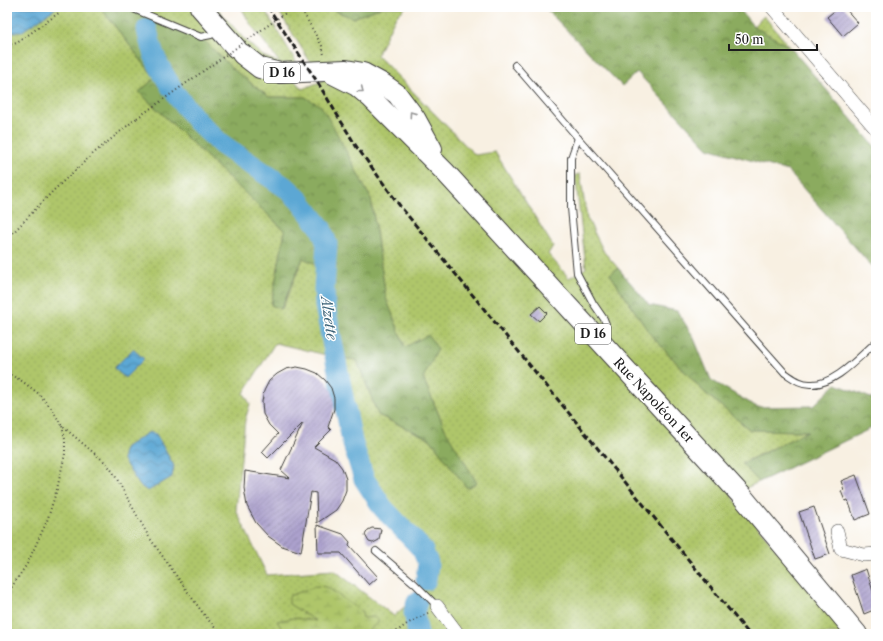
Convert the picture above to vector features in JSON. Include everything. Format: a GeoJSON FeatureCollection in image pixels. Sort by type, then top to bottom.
{"type":"FeatureCollection","features":[{"type":"Feature","properties":{"kind":"main road","name":"D 16"},"geometry":{"type":"LineString","coordinates":[[200,7],[239,51],[260,68],[280,73],[327,71]]}},
{"type":"Feature","properties":{"kind":"main road","name":"Rue Napoléon 1er"},"geometry":{"type":"LineString","coordinates":[[327,71],[346,70],[363,73],[397,94],[415,118],[445,172],[745,500],[857,634]]}},
{"type":"Feature","properties":{"kind":"street"},"geometry":{"type":"LineString","coordinates":[[772,7],[876,129]]}},
{"type":"Feature","properties":{"kind":"street"},"geometry":{"type":"LineString","coordinates":[[837,531],[841,549],[864,555],[876,554]]}},
{"type":"Feature","properties":{"kind":"street"},"geometry":{"type":"LineString","coordinates":[[432,610],[458,634]]}},
{"type":"Feature","properties":{"kind":"lane"},"geometry":{"type":"LineString","coordinates":[[131,7],[201,37],[211,35],[219,29]]}},
{"type":"Feature","properties":{"kind":"lane"},"geometry":{"type":"LineString","coordinates":[[515,65],[786,372],[797,381],[810,384],[823,383],[830,380],[836,377],[876,342]]}},
{"type":"Feature","properties":{"kind":"lane"},"geometry":{"type":"LineString","coordinates":[[578,138],[571,158],[571,208],[577,273],[606,324],[605,328],[596,337]]}},
{"type":"Feature","properties":{"kind":"lane"},"geometry":{"type":"LineString","coordinates":[[376,551],[415,584],[432,610]]}},
{"type":"Feature","properties":{"kind":"path"},"geometry":{"type":"LineString","coordinates":[[7,45],[17,43],[67,7]]}},
{"type":"Feature","properties":{"kind":"path"},"geometry":{"type":"LineString","coordinates":[[7,238],[54,190],[94,153],[137,118],[294,7]]}},
{"type":"Feature","properties":{"kind":"path"},"geometry":{"type":"LineString","coordinates":[[300,7],[322,46],[327,71]]}},
{"type":"Feature","properties":{"kind":"path"},"geometry":{"type":"LineString","coordinates":[[7,373],[22,381],[39,394],[52,409],[62,426],[65,439],[65,454],[57,489],[47,521],[27,564],[7,594]]}},
{"type":"Feature","properties":{"kind":"path"},"geometry":{"type":"LineString","coordinates":[[62,426],[106,463],[113,472],[149,537],[202,612],[220,634]]}},
{"type":"Feature","properties":{"kind":"path"},"geometry":{"type":"LineString","coordinates":[[393,634],[432,610]]}},
{"type":"Feature","properties":{"kind":"green space"},"geometry":{"type":"Polygon","coordinates":[[[7,7],[100,7],[155,78],[139,92],[285,231],[271,305],[282,309],[303,258],[325,268],[325,306],[335,357],[357,360],[378,415],[430,439],[467,488],[445,429],[423,378],[405,347],[386,298],[371,199],[305,97],[269,97],[234,70],[136,10],[139,7],[216,7],[243,38],[263,56],[280,63],[249,22],[241,7],[263,7],[297,63],[281,64],[302,89],[322,81],[276,7],[326,7],[353,18],[382,7],[406,7],[395,18],[377,55],[475,155],[495,152],[553,246],[548,254],[569,278],[586,268],[575,175],[580,174],[587,218],[604,252],[618,268],[611,275],[650,334],[704,392],[750,430],[809,431],[742,463],[759,482],[731,495],[847,634],[7,634],[7,7]],[[275,343],[244,393],[250,404],[245,420],[236,510],[267,575],[334,570],[394,616],[412,600],[417,602],[426,580],[428,563],[422,549],[383,508],[364,479],[352,441],[335,357],[275,343]]]}},
{"type":"Feature","properties":{"kind":"green space"},"geometry":{"type":"Polygon","coordinates":[[[100,7],[139,7],[136,10],[201,37],[234,70],[269,97],[305,97],[321,106],[371,199],[386,298],[405,347],[428,335],[438,349],[423,378],[445,429],[477,483],[467,488],[430,439],[378,415],[357,360],[335,357],[325,306],[325,268],[303,258],[281,309],[271,305],[285,231],[139,92],[155,78],[100,7]]]}},
{"type":"Feature","properties":{"kind":"green space"},"geometry":{"type":"Polygon","coordinates":[[[326,7],[382,7],[353,18],[326,7]]]}},
{"type":"Feature","properties":{"kind":"green space"},"geometry":{"type":"Polygon","coordinates":[[[544,7],[738,7],[753,26],[790,47],[876,148],[876,271],[788,171],[708,148],[637,72],[622,86],[544,7]]]}},
{"type":"Feature","properties":{"kind":"green space"},"geometry":{"type":"Polygon","coordinates":[[[764,16],[790,47],[753,26],[764,16]]]}},
{"type":"Feature","properties":{"kind":"green space"},"geometry":{"type":"Polygon","coordinates":[[[618,268],[649,305],[677,311],[693,336],[711,380],[757,407],[813,406],[836,384],[873,399],[876,398],[876,426],[759,482],[742,464],[808,431],[750,430],[704,392],[650,334],[610,274],[618,268]]]}},
{"type":"Feature","properties":{"kind":"green space"},"geometry":{"type":"Polygon","coordinates":[[[317,586],[327,587],[362,612],[363,618],[374,617],[379,622],[370,629],[369,634],[288,634],[284,632],[277,621],[294,618],[316,621],[289,604],[289,596],[317,586]]]}},
{"type":"Feature","properties":{"kind":"water"},"geometry":{"type":"Polygon","coordinates":[[[7,7],[56,8],[21,32],[7,32],[7,7]]]}},
{"type":"Feature","properties":{"kind":"water"},"geometry":{"type":"Polygon","coordinates":[[[133,349],[144,359],[125,378],[114,368],[133,349]]]}},
{"type":"Feature","properties":{"kind":"water"},"geometry":{"type":"Polygon","coordinates":[[[149,432],[156,434],[174,466],[172,477],[148,491],[140,486],[123,460],[123,454],[126,447],[149,432]]]}},
{"type":"Feature","properties":{"kind":"building"},"geometry":{"type":"Polygon","coordinates":[[[839,7],[844,7],[858,23],[843,36],[827,17],[839,7]]]}},
{"type":"Feature","properties":{"kind":"building"},"geometry":{"type":"Polygon","coordinates":[[[540,306],[547,313],[539,321],[531,314],[540,306]]]}},
{"type":"Feature","properties":{"kind":"building"},"geometry":{"type":"Polygon","coordinates":[[[297,367],[317,373],[331,388],[334,398],[334,409],[328,427],[331,430],[314,447],[335,459],[342,468],[346,479],[346,490],[342,501],[336,510],[317,523],[316,493],[311,492],[301,552],[282,546],[268,536],[256,523],[247,506],[244,488],[245,471],[290,478],[281,470],[303,423],[268,458],[262,452],[278,434],[269,425],[263,414],[262,402],[264,391],[269,381],[286,369],[297,367]]]}},
{"type":"Feature","properties":{"kind":"building"},"geometry":{"type":"Polygon","coordinates":[[[856,475],[870,514],[855,520],[848,500],[845,501],[841,491],[844,490],[841,481],[856,475]]]}},
{"type":"Feature","properties":{"kind":"building"},"geometry":{"type":"Polygon","coordinates":[[[814,507],[830,554],[815,559],[799,512],[814,507]]]}},
{"type":"Feature","properties":{"kind":"building"},"geometry":{"type":"Polygon","coordinates":[[[317,525],[343,534],[350,542],[349,545],[378,577],[369,585],[341,553],[318,553],[317,525]]]}},
{"type":"Feature","properties":{"kind":"building"},"geometry":{"type":"Polygon","coordinates":[[[372,528],[381,529],[379,540],[373,543],[369,542],[365,535],[368,530],[372,528]]]}},
{"type":"Feature","properties":{"kind":"building"},"geometry":{"type":"Polygon","coordinates":[[[866,569],[876,601],[876,609],[864,614],[851,575],[866,569]]]}},
{"type":"Feature","properties":{"kind":"waterway","name":"Alzette"},"geometry":{"type":"LineString","coordinates":[[147,29],[156,60],[172,88]]}},
{"type":"Feature","properties":{"kind":"waterway","name":"Alzette"},"geometry":{"type":"LineString","coordinates":[[177,96],[197,121],[221,144],[288,189],[300,201],[321,228],[327,244],[324,289],[325,306],[352,441],[364,479],[383,508],[422,549],[428,563],[426,580]]}},
{"type":"Feature","properties":{"kind":"waterway","name":"Alzette"},"geometry":{"type":"LineString","coordinates":[[417,602],[414,612],[418,634]]}},
{"type":"Feature","properties":{"kind":"railway"},"geometry":{"type":"LineString","coordinates":[[268,7],[318,83],[356,146],[400,206],[749,634]]}}]}
